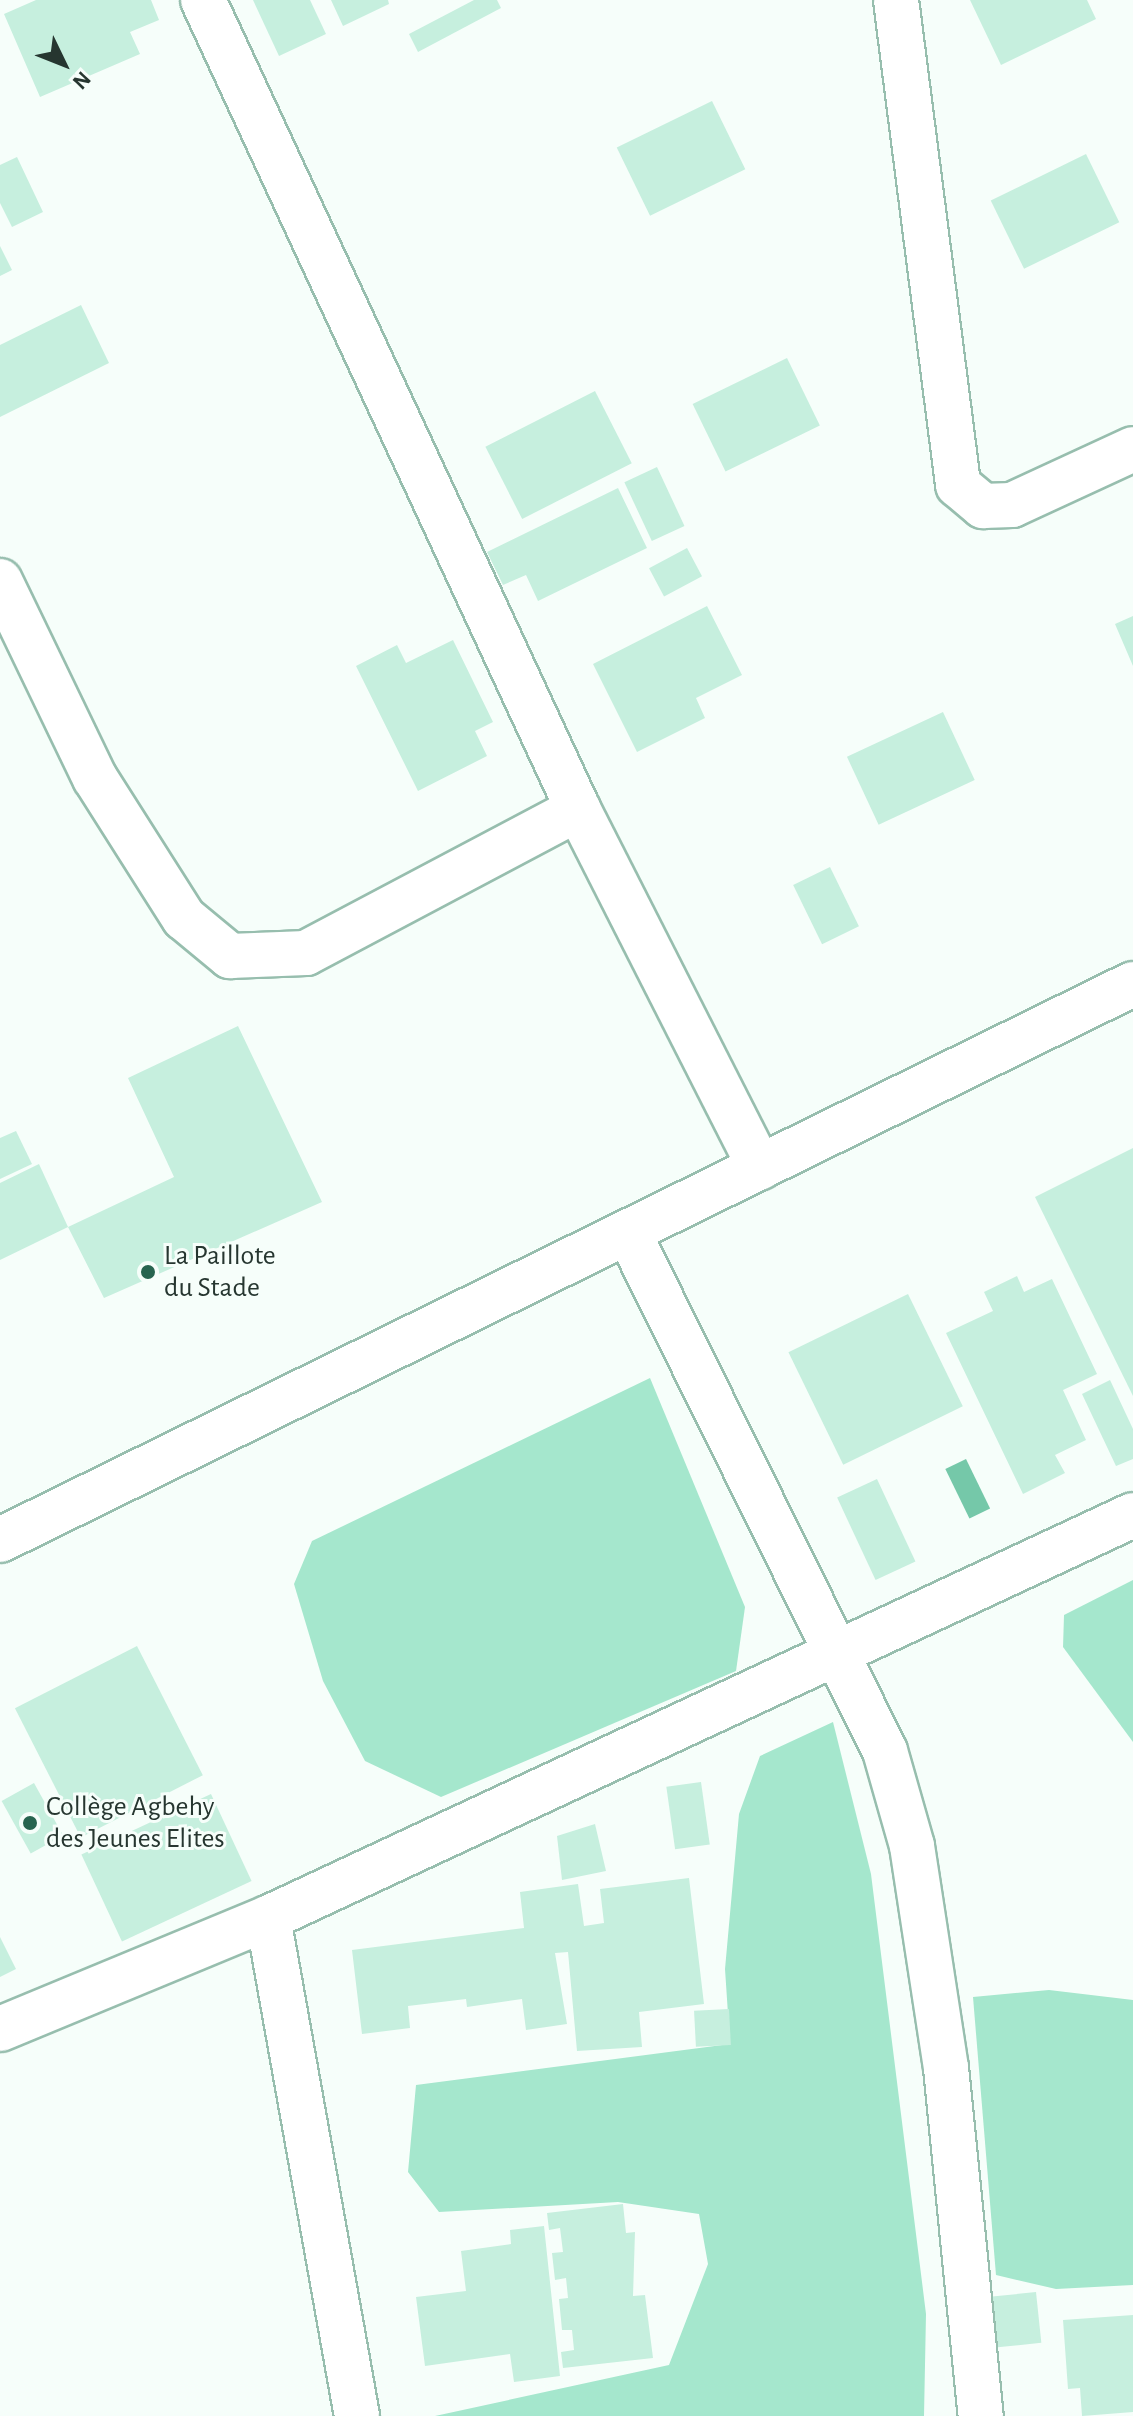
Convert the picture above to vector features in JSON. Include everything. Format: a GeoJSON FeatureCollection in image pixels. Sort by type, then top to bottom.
{"type":"FeatureCollection","features":[{"type":"Feature","properties":{"kind":"street"},"geometry":{"type":"LineString","coordinates":[[203,0],[578,809],[760,1167]]}},
{"type":"Feature","properties":{"kind":"street"},"geometry":{"type":"LineString","coordinates":[[896,0],[958,485],[983,506],[1012,505],[1133,449]]}},
{"type":"Feature","properties":{"kind":"street"},"geometry":{"type":"LineString","coordinates":[[0,581],[95,778],[184,918],[230,956],[306,953],[578,809]]}},
{"type":"Feature","properties":{"kind":"street"},"geometry":{"type":"LineString","coordinates":[[0,1540],[1133,984]]}},
{"type":"Feature","properties":{"kind":"street"},"geometry":{"type":"LineString","coordinates":[[628,1232],[834,1654],[885,1751],[912,1846],[946,2068],[981,2416]]}},
{"type":"Feature","properties":{"kind":"street"},"geometry":{"type":"LineString","coordinates":[[0,2029],[268,1918],[1133,1515]]}},
{"type":"Feature","properties":{"kind":"street"},"geometry":{"type":"LineString","coordinates":[[268,1918],[357,2416]]}},
{"type":"Feature","properties":{"kind":"shaded area"},"geometry":{"type":"Polygon","coordinates":[[[650,1378],[745,1607],[736,1671],[441,1797],[365,1761],[323,1681],[294,1584],[312,1541],[650,1378]]]}},
{"type":"Feature","properties":{"kind":"shaded area"},"geometry":{"type":"Polygon","coordinates":[[[966,1459],[990,1508],[969,1519],[945,1469],[966,1459]]]}},
{"type":"Feature","properties":{"kind":"shaded area"},"geometry":{"type":"Polygon","coordinates":[[[1133,1580],[1133,1742],[1063,1647],[1064,1615],[1133,1580]]]}},
{"type":"Feature","properties":{"kind":"shaded area"},"geometry":{"type":"Polygon","coordinates":[[[833,1722],[871,1874],[926,2314],[924,2416],[435,2416],[669,2365],[708,2264],[699,2214],[618,2202],[439,2212],[408,2172],[416,2085],[730,2044],[725,1969],[739,1814],[760,1756],[833,1722]]]}},
{"type":"Feature","properties":{"kind":"shaded area"},"geometry":{"type":"Polygon","coordinates":[[[1049,1990],[1133,2000],[1133,2285],[1056,2289],[996,2275],[973,1997],[1049,1990]]]}},
{"type":"Feature","properties":{"kind":"building"},"geometry":{"type":"Polygon","coordinates":[[[36,0],[151,0],[159,20],[130,32],[140,54],[40,97],[4,14],[36,0]]]}},
{"type":"Feature","properties":{"kind":"building"},"geometry":{"type":"Polygon","coordinates":[[[253,0],[310,0],[326,34],[279,56],[253,0]]]}},
{"type":"Feature","properties":{"kind":"building"},"geometry":{"type":"Polygon","coordinates":[[[331,0],[388,0],[389,4],[343,26],[331,0]]]}},
{"type":"Feature","properties":{"kind":"building"},"geometry":{"type":"Polygon","coordinates":[[[474,0],[497,0],[501,8],[418,52],[409,34],[474,0]]]}},
{"type":"Feature","properties":{"kind":"building"},"geometry":{"type":"Polygon","coordinates":[[[970,0],[1087,0],[1096,19],[1001,65],[970,0]]]}},
{"type":"Feature","properties":{"kind":"building"},"geometry":{"type":"Polygon","coordinates":[[[712,101],[745,169],[650,216],[617,147],[712,101]]]}},
{"type":"Feature","properties":{"kind":"building"},"geometry":{"type":"Polygon","coordinates":[[[1086,154],[1119,222],[1024,269],[991,200],[1086,154]]]}},
{"type":"Feature","properties":{"kind":"building"},"geometry":{"type":"Polygon","coordinates":[[[17,157],[43,212],[12,227],[0,203],[0,165],[17,157]]]}},
{"type":"Feature","properties":{"kind":"building"},"geometry":{"type":"Polygon","coordinates":[[[0,246],[12,270],[0,276],[0,246]]]}},
{"type":"Feature","properties":{"kind":"building"},"geometry":{"type":"Polygon","coordinates":[[[81,305],[109,363],[0,417],[0,345],[81,305]]]}},
{"type":"Feature","properties":{"kind":"building"},"geometry":{"type":"Polygon","coordinates":[[[787,358],[820,425],[726,471],[693,404],[787,358]]]}},
{"type":"Feature","properties":{"kind":"building"},"geometry":{"type":"Polygon","coordinates":[[[595,391],[632,463],[522,519],[485,447],[595,391]]]}},
{"type":"Feature","properties":{"kind":"building"},"geometry":{"type":"Polygon","coordinates":[[[657,467],[684,526],[652,541],[624,482],[657,467]]]}},
{"type":"Feature","properties":{"kind":"building"},"geometry":{"type":"Polygon","coordinates":[[[618,488],[647,548],[538,601],[526,575],[503,585],[487,552],[618,488]]]}},
{"type":"Feature","properties":{"kind":"building"},"geometry":{"type":"Polygon","coordinates":[[[687,548],[702,576],[664,596],[649,568],[687,548]]]}},
{"type":"Feature","properties":{"kind":"building"},"geometry":{"type":"Polygon","coordinates":[[[707,606],[742,675],[696,698],[705,718],[637,752],[593,664],[707,606]]]}},
{"type":"Feature","properties":{"kind":"building"},"geometry":{"type":"Polygon","coordinates":[[[1133,616],[1133,666],[1115,624],[1133,616]]]}},
{"type":"Feature","properties":{"kind":"building"},"geometry":{"type":"Polygon","coordinates":[[[453,640],[493,722],[475,731],[487,756],[418,791],[356,666],[397,645],[406,663],[453,640]]]}},
{"type":"Feature","properties":{"kind":"building"},"geometry":{"type":"Polygon","coordinates":[[[943,712],[975,780],[879,825],[847,757],[943,712]]]}},
{"type":"Feature","properties":{"kind":"building"},"geometry":{"type":"Polygon","coordinates":[[[830,867],[859,926],[822,944],[793,885],[830,867]]]}},
{"type":"Feature","properties":{"kind":"building"},"geometry":{"type":"Polygon","coordinates":[[[238,1026],[322,1202],[104,1298],[68,1227],[174,1177],[128,1078],[238,1026]]]}},
{"type":"Feature","properties":{"kind":"building"},"geometry":{"type":"Polygon","coordinates":[[[16,1131],[32,1164],[0,1179],[0,1138],[16,1131]]]}},
{"type":"Feature","properties":{"kind":"building"},"geometry":{"type":"Polygon","coordinates":[[[1133,1148],[1133,1396],[1035,1197],[1133,1148]]]}},
{"type":"Feature","properties":{"kind":"building"},"geometry":{"type":"Polygon","coordinates":[[[39,1164],[68,1227],[0,1260],[0,1183],[39,1164]]]}},
{"type":"Feature","properties":{"kind":"building"},"geometry":{"type":"Polygon","coordinates":[[[1017,1276],[1024,1292],[1052,1279],[1097,1374],[1063,1390],[1086,1440],[1055,1455],[1065,1473],[1023,1494],[946,1333],[993,1311],[984,1292],[1017,1276]]]}},
{"type":"Feature","properties":{"kind":"building"},"geometry":{"type":"Polygon","coordinates":[[[908,1294],[963,1406],[843,1465],[788,1352],[908,1294]]]}},
{"type":"Feature","properties":{"kind":"building"},"geometry":{"type":"Polygon","coordinates":[[[1110,1380],[1133,1429],[1133,1459],[1116,1466],[1082,1394],[1110,1380]]]}},
{"type":"Feature","properties":{"kind":"building"},"geometry":{"type":"Polygon","coordinates":[[[877,1479],[915,1561],[876,1580],[837,1498],[877,1479]]]}},
{"type":"Feature","properties":{"kind":"building"},"geometry":{"type":"Polygon","coordinates":[[[137,1646],[203,1775],[81,1837],[15,1708],[137,1646]]]}},
{"type":"Feature","properties":{"kind":"building"},"geometry":{"type":"Polygon","coordinates":[[[701,1782],[710,1844],[675,1849],[666,1787],[701,1782]]]}},
{"type":"Feature","properties":{"kind":"building"},"geometry":{"type":"Polygon","coordinates":[[[34,1783],[63,1835],[31,1853],[2,1801],[34,1783]]]}},
{"type":"Feature","properties":{"kind":"building"},"geometry":{"type":"Polygon","coordinates":[[[211,1794],[252,1881],[122,1941],[81,1854],[211,1794]]]}},
{"type":"Feature","properties":{"kind":"building"},"geometry":{"type":"Polygon","coordinates":[[[595,1824],[606,1871],[562,1880],[557,1836],[595,1824]]]}},
{"type":"Feature","properties":{"kind":"building"},"geometry":{"type":"Polygon","coordinates":[[[689,1878],[704,2004],[639,2012],[642,2047],[577,2051],[568,1952],[555,1953],[567,2024],[526,2030],[522,1999],[467,2007],[466,1999],[408,2006],[410,2028],[362,2034],[352,1950],[524,1928],[520,1892],[578,1884],[584,1926],[604,1923],[600,1889],[689,1878]]]}},
{"type":"Feature","properties":{"kind":"building"},"geometry":{"type":"Polygon","coordinates":[[[0,1937],[16,1969],[0,1977],[0,1937]]]}},
{"type":"Feature","properties":{"kind":"building"},"geometry":{"type":"Polygon","coordinates":[[[729,2009],[731,2045],[696,2047],[694,2011],[729,2009]]]}},
{"type":"Feature","properties":{"kind":"building"},"geometry":{"type":"Polygon","coordinates":[[[623,2204],[626,2233],[635,2232],[633,2296],[645,2295],[653,2358],[563,2368],[561,2352],[574,2350],[572,2330],[562,2330],[559,2299],[568,2298],[566,2278],[555,2280],[552,2253],[563,2252],[560,2228],[549,2230],[547,2213],[623,2204]]]}},
{"type":"Feature","properties":{"kind":"building"},"geometry":{"type":"Polygon","coordinates":[[[544,2226],[560,2376],[514,2382],[510,2354],[425,2366],[416,2297],[466,2291],[461,2251],[511,2244],[510,2230],[544,2226]]]}},
{"type":"Feature","properties":{"kind":"building"},"geometry":{"type":"Polygon","coordinates":[[[1036,2292],[1041,2343],[998,2347],[992,2297],[1036,2292]]]}},
{"type":"Feature","properties":{"kind":"building"},"geometry":{"type":"Polygon","coordinates":[[[1133,2315],[1133,2412],[1082,2416],[1080,2388],[1068,2389],[1063,2320],[1133,2315]]]}},
{"type":"Feature","properties":{"kind":"place","name":"La Paillote du Stade"},"geometry":{"type":"Point","coordinates":[148,1272]}},
{"type":"Feature","properties":{"kind":"place","name":"Collège Agbehy des Jeunes Elites"},"geometry":{"type":"Point","coordinates":[30,1823]}}]}
